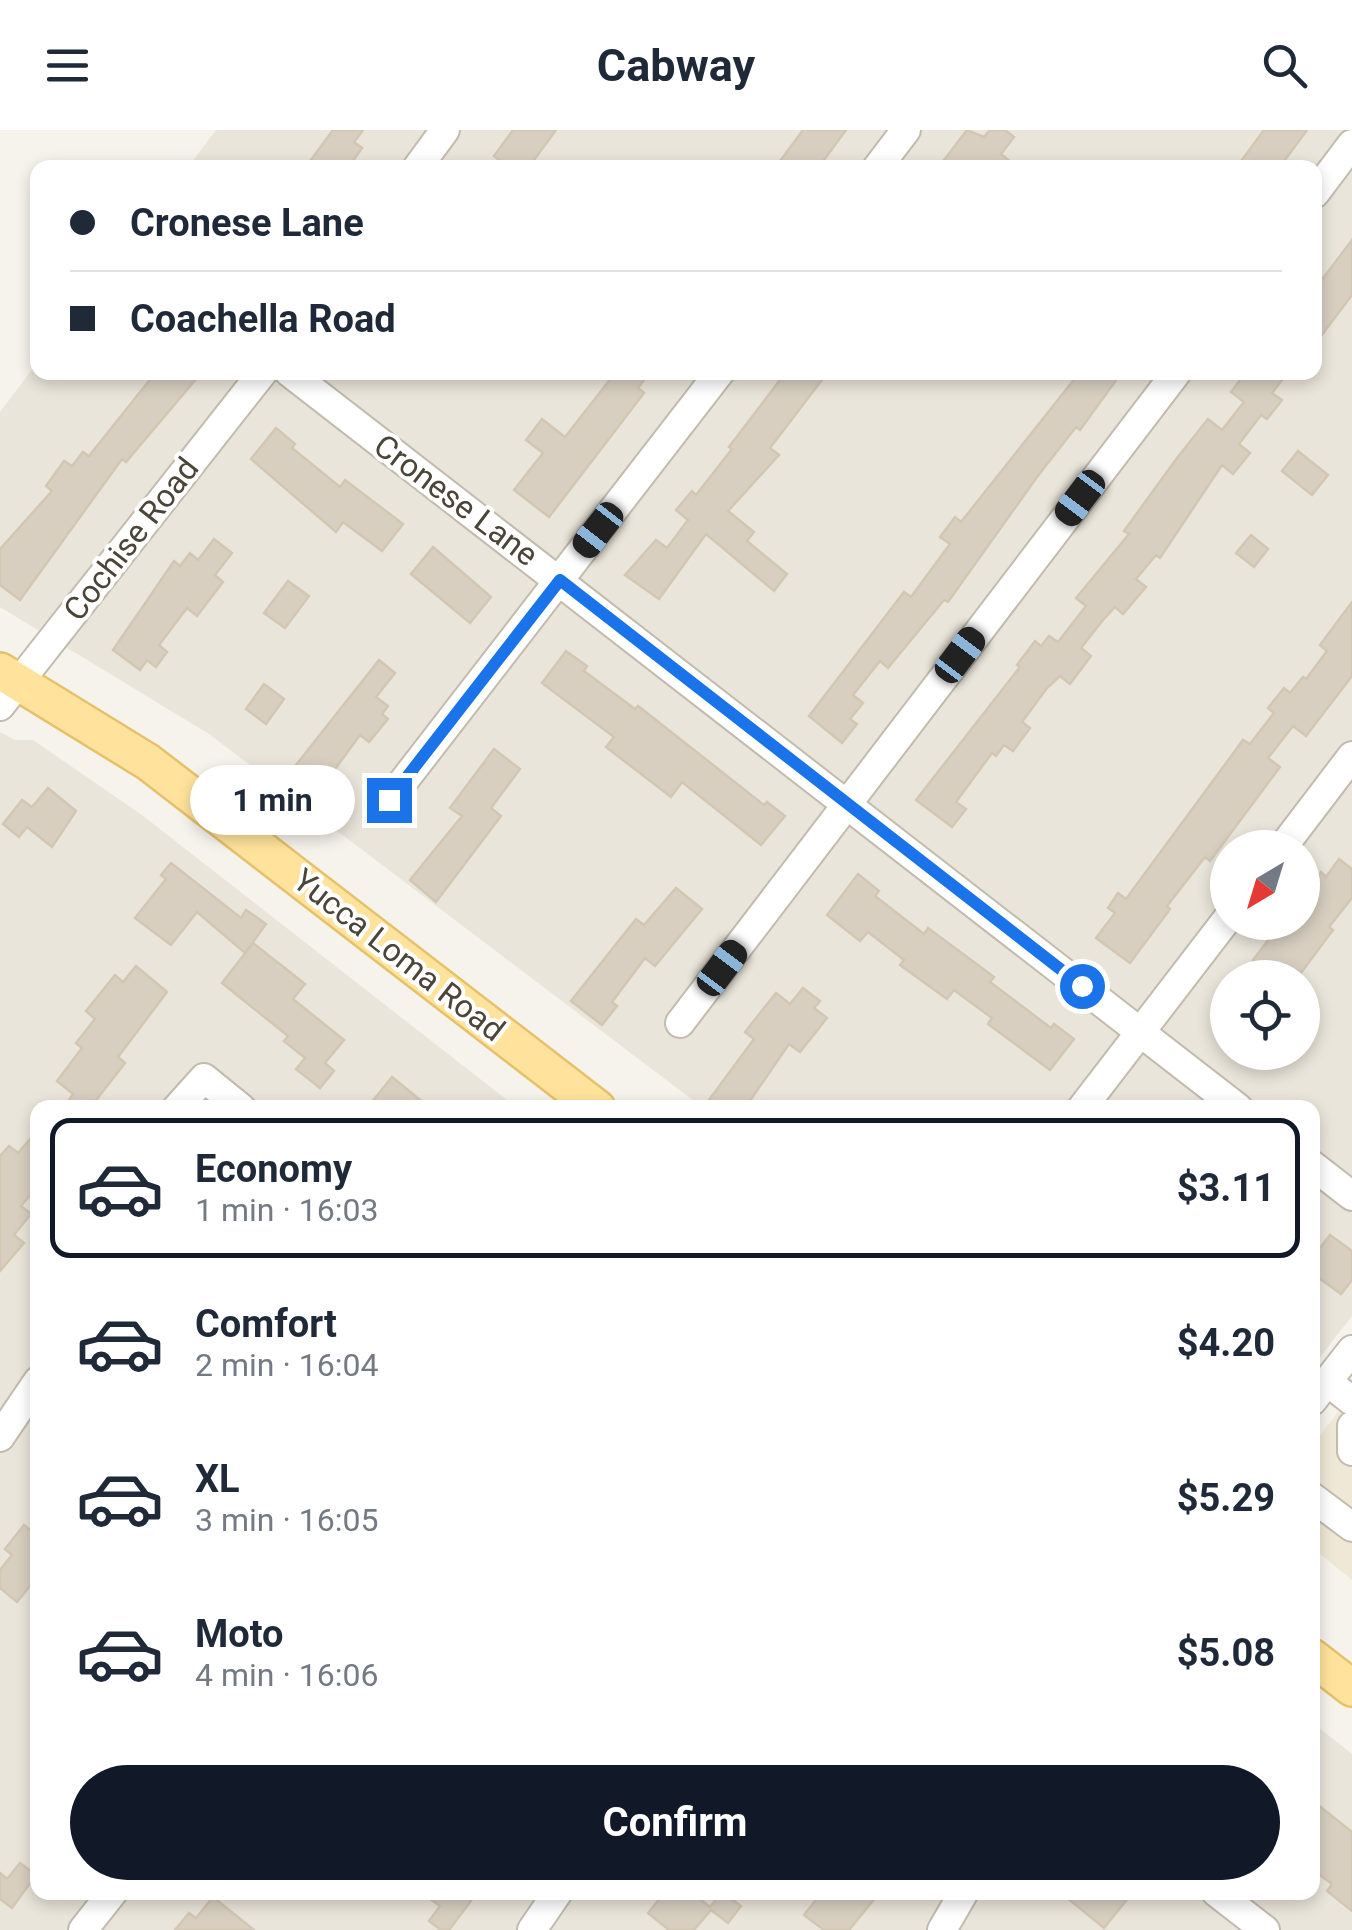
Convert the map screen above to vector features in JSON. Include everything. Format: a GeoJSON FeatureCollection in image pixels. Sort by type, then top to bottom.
{"type":"FeatureCollection","features":[{"type":"Feature","properties":{"kind":"main road","name":"Yucca Loma Road"},"geometry":{"type":"LineString","coordinates":[[6,686],[148,762],[587,1100]]}},
{"type":"Feature","properties":{"kind":"main road"},"geometry":{"type":"LineString","coordinates":[[1320,1663],[1352,1688]]}},
{"type":"Feature","properties":{"kind":"street"},"geometry":{"type":"LineString","coordinates":[[423,160],[445,130]]}},
{"type":"Feature","properties":{"kind":"street"},"geometry":{"type":"LineString","coordinates":[[884,160],[906,130]]}},
{"type":"Feature","properties":{"kind":"street"},"geometry":{"type":"LineString","coordinates":[[1322,183],[1352,144]]}},
{"type":"Feature","properties":{"kind":"street","name":"Cochise Road"},"geometry":{"type":"LineString","coordinates":[[6,686],[255,380]]}},
{"type":"Feature","properties":{"kind":"street","name":"Cronese Lane"},"geometry":{"type":"LineString","coordinates":[[299,380],[1228,1100]]}},
{"type":"Feature","properties":{"kind":"street"},"geometry":{"type":"LineString","coordinates":[[389,800],[714,380]]}},
{"type":"Feature","properties":{"kind":"street"},"geometry":{"type":"LineString","coordinates":[[680,1023],[1171,380]]}},
{"type":"Feature","properties":{"kind":"street"},"geometry":{"type":"LineString","coordinates":[[1296,830],[1352,756]]}},
{"type":"Feature","properties":{"kind":"street"},"geometry":{"type":"LineString","coordinates":[[1088,1100],[1211,940]]}},
{"type":"Feature","properties":{"kind":"street"},"geometry":{"type":"LineString","coordinates":[[184,1100],[204,1078],[232,1100]]}},
{"type":"Feature","properties":{"kind":"street"},"geometry":{"type":"LineString","coordinates":[[1320,1171],[1352,1196]]}},
{"type":"Feature","properties":{"kind":"street"},"geometry":{"type":"LineString","coordinates":[[1352,1350],[1320,1392],[1352,1401]]}},
{"type":"Feature","properties":{"kind":"street"},"geometry":{"type":"LineString","coordinates":[[0,1436],[30,1393]]}},
{"type":"Feature","properties":{"kind":"street"},"geometry":{"type":"LineString","coordinates":[[1352,1426],[1352,1451]]}},
{"type":"Feature","properties":{"kind":"street"},"geometry":{"type":"LineString","coordinates":[[1320,1503],[1352,1528]]}},
{"type":"Feature","properties":{"kind":"street"},"geometry":{"type":"LineString","coordinates":[[83,1930],[107,1900]]}},
{"type":"Feature","properties":{"kind":"street"},"geometry":{"type":"LineString","coordinates":[[532,1930],[553,1900]]}},
{"type":"Feature","properties":{"kind":"street"},"geometry":{"type":"LineString","coordinates":[[942,1930],[959,1900]]}},
{"type":"Feature","properties":{"kind":"street"},"geometry":{"type":"LineString","coordinates":[[1226,1900],[1264,1930]]}},
{"type":"Feature","properties":{"kind":"shaded area"},"geometry":{"type":"Polygon","coordinates":[[[216,130],[1352,130],[1352,1316],[1320,1357],[1320,1100],[693,1100],[209,734],[0,607],[0,412],[30,372],[30,380],[1322,380],[1322,160],[193,160],[216,130]]]}},
{"type":"Feature","properties":{"kind":"shaded area"},"geometry":{"type":"Polygon","coordinates":[[[0,732],[15,740],[33,740],[142,815],[507,1100],[30,1100],[30,1900],[1320,1900],[1320,1729],[1352,1754],[1352,1930],[0,1930],[0,732]]]}},
{"type":"Feature","properties":{"kind":"shaded area"},"geometry":{"type":"Polygon","coordinates":[[[1352,1394],[1352,1580],[1320,1554],[1320,1436],[1352,1394]]]}},
{"type":"Feature","properties":{"kind":"building"},"geometry":{"type":"Polygon","coordinates":[[[333,130],[363,130],[354,142],[362,148],[354,160],[311,160],[333,130]]]}},
{"type":"Feature","properties":{"kind":"building"},"geometry":{"type":"Polygon","coordinates":[[[513,130],[556,130],[534,160],[499,160],[494,156],[513,130]]]}},
{"type":"Feature","properties":{"kind":"building"},"geometry":{"type":"Polygon","coordinates":[[[803,130],[846,130],[824,160],[781,160],[803,130]]]}},
{"type":"Feature","properties":{"kind":"building"},"geometry":{"type":"Polygon","coordinates":[[[967,130],[984,137],[990,130],[1005,130],[1014,137],[1001,154],[1008,160],[944,160],[967,130]]]}},
{"type":"Feature","properties":{"kind":"building"},"geometry":{"type":"Polygon","coordinates":[[[1264,130],[1307,130],[1285,160],[1242,160],[1264,130]]]}},
{"type":"Feature","properties":{"kind":"building"},"geometry":{"type":"Polygon","coordinates":[[[1352,240],[1352,295],[1322,335],[1322,280],[1352,240]]]}},
{"type":"Feature","properties":{"kind":"building"},"geometry":{"type":"Polygon","coordinates":[[[150,380],[195,380],[126,462],[122,459],[20,600],[0,585],[0,549],[52,491],[46,486],[64,461],[72,466],[83,452],[89,456],[150,380]]]}},
{"type":"Feature","properties":{"kind":"building"},"geometry":{"type":"Polygon","coordinates":[[[610,380],[644,380],[638,388],[644,393],[549,517],[514,490],[543,453],[526,440],[542,419],[565,437],[610,380]]]}},
{"type":"Feature","properties":{"kind":"building"},"geometry":{"type":"Polygon","coordinates":[[[780,380],[822,380],[770,448],[779,455],[728,511],[754,532],[747,541],[787,574],[774,591],[706,534],[659,599],[625,575],[656,540],[667,548],[688,520],[676,510],[692,491],[696,495],[732,449],[729,447],[780,380]]]}},
{"type":"Feature","properties":{"kind":"building"},"geometry":{"type":"Polygon","coordinates":[[[1074,380],[1116,380],[1080,430],[1076,427],[1037,477],[948,602],[944,600],[888,668],[880,661],[853,695],[863,703],[850,719],[857,724],[842,743],[809,716],[904,592],[911,597],[950,544],[940,537],[955,517],[961,522],[1074,380]]]}},
{"type":"Feature","properties":{"kind":"building"},"geometry":{"type":"Polygon","coordinates":[[[1240,380],[1282,380],[1272,393],[1282,400],[1267,419],[1261,415],[1239,444],[1250,453],[1233,474],[1222,465],[1160,558],[1156,555],[1136,579],[1146,587],[1123,614],[1115,607],[1081,648],[1091,656],[1070,684],[1060,676],[1047,688],[1022,722],[1030,728],[1013,751],[1004,745],[996,756],[992,753],[956,802],[966,809],[952,827],[916,800],[1020,667],[1017,665],[1035,641],[1041,646],[1049,636],[1058,642],[1086,606],[1076,598],[1129,534],[1124,531],[1208,419],[1222,430],[1244,402],[1231,392],[1240,380]]]}},
{"type":"Feature","properties":{"kind":"building"},"geometry":{"type":"Polygon","coordinates":[[[276,428],[295,444],[292,448],[340,487],[345,480],[403,524],[382,551],[343,522],[336,532],[251,459],[276,428]]]}},
{"type":"Feature","properties":{"kind":"building"},"geometry":{"type":"Polygon","coordinates":[[[1298,451],[1328,475],[1312,495],[1282,471],[1298,451]]]}},
{"type":"Feature","properties":{"kind":"building"},"geometry":{"type":"Polygon","coordinates":[[[1251,535],[1268,549],[1254,567],[1236,553],[1251,535]]]}},
{"type":"Feature","properties":{"kind":"building"},"geometry":{"type":"Polygon","coordinates":[[[214,539],[232,553],[215,575],[223,582],[197,616],[187,608],[159,645],[167,652],[156,667],[147,660],[140,670],[113,650],[174,561],[180,566],[190,553],[198,560],[214,539]]]}},
{"type":"Feature","properties":{"kind":"building"},"geometry":{"type":"Polygon","coordinates":[[[433,547],[491,597],[470,623],[411,574],[433,547]]]}},
{"type":"Feature","properties":{"kind":"building"},"geometry":{"type":"Polygon","coordinates":[[[288,581],[309,596],[285,628],[264,613],[288,581]]]}},
{"type":"Feature","properties":{"kind":"building"},"geometry":{"type":"Polygon","coordinates":[[[1352,602],[1352,676],[1306,736],[1293,726],[1268,758],[1280,767],[1233,830],[1210,830],[1210,861],[1205,857],[1130,963],[1096,938],[1115,913],[1108,908],[1118,893],[1126,899],[1243,740],[1250,744],[1274,713],[1268,708],[1284,688],[1290,693],[1303,677],[1306,679],[1327,651],[1320,645],[1352,602]]]}},
{"type":"Feature","properties":{"kind":"building"},"geometry":{"type":"Polygon","coordinates":[[[566,651],[587,666],[584,671],[635,709],[638,706],[764,805],[767,802],[785,816],[761,845],[682,782],[671,797],[606,747],[614,737],[542,683],[566,651]]]}},
{"type":"Feature","properties":{"kind":"building"},"geometry":{"type":"Polygon","coordinates":[[[379,660],[395,673],[376,697],[388,706],[382,714],[388,719],[369,742],[360,735],[324,784],[328,788],[313,808],[281,784],[379,660]]]}},
{"type":"Feature","properties":{"kind":"building"},"geometry":{"type":"Polygon","coordinates":[[[264,684],[284,699],[266,724],[246,709],[264,684]]]}},
{"type":"Feature","properties":{"kind":"building"},"geometry":{"type":"Polygon","coordinates":[[[494,749],[520,769],[491,808],[501,816],[436,902],[410,880],[462,816],[450,808],[494,749]]]}},
{"type":"Feature","properties":{"kind":"building"},"geometry":{"type":"Polygon","coordinates":[[[48,788],[76,811],[52,847],[27,827],[19,837],[3,824],[22,800],[32,807],[48,788]]]}},
{"type":"Feature","properties":{"kind":"building"},"geometry":{"type":"Polygon","coordinates":[[[1339,859],[1352,869],[1352,898],[1310,960],[1253,960],[1268,940],[1320,940],[1321,872],[1326,877],[1339,859]]]}},
{"type":"Feature","properties":{"kind":"building"},"geometry":{"type":"Polygon","coordinates":[[[171,863],[241,918],[246,910],[266,924],[245,953],[197,912],[171,945],[135,918],[166,879],[161,875],[171,863]]]}},
{"type":"Feature","properties":{"kind":"building"},"geometry":{"type":"Polygon","coordinates":[[[858,874],[879,891],[875,896],[924,934],[928,928],[994,977],[990,982],[1051,1028],[1054,1024],[1074,1039],[1050,1070],[988,1024],[992,1018],[954,990],[947,999],[900,965],[904,960],[868,932],[860,941],[827,915],[858,874]]]}},
{"type":"Feature","properties":{"kind":"building"},"geometry":{"type":"Polygon","coordinates":[[[676,888],[702,909],[655,966],[645,958],[612,1002],[617,1006],[602,1025],[571,1001],[636,919],[644,925],[676,888]]]}},
{"type":"Feature","properties":{"kind":"building"},"geometry":{"type":"Polygon","coordinates":[[[253,943],[305,984],[293,999],[344,1040],[325,1063],[334,1071],[320,1088],[296,1069],[305,1058],[284,1041],[288,1036],[222,983],[253,943]]]}},
{"type":"Feature","properties":{"kind":"building"},"geometry":{"type":"Polygon","coordinates":[[[136,966],[167,992],[118,1057],[125,1063],[96,1100],[69,1100],[73,1094],[57,1081],[82,1048],[76,1043],[95,1019],[86,1011],[115,975],[123,982],[136,966]]]}},
{"type":"Feature","properties":{"kind":"building"},"geometry":{"type":"Polygon","coordinates":[[[803,988],[820,1001],[814,1008],[827,1018],[800,1052],[789,1044],[750,1100],[709,1100],[754,1039],[745,1032],[776,993],[790,1004],[803,988]]]}},
{"type":"Feature","properties":{"kind":"building"},"geometry":{"type":"Polygon","coordinates":[[[392,1077],[420,1100],[373,1100],[392,1077]]]}},
{"type":"Feature","properties":{"kind":"building"},"geometry":{"type":"Polygon","coordinates":[[[30,1139],[30,1195],[21,1206],[30,1215],[14,1235],[24,1243],[0,1271],[0,1156],[9,1146],[18,1153],[30,1139]]]}},
{"type":"Feature","properties":{"kind":"building"},"geometry":{"type":"Polygon","coordinates":[[[1330,1235],[1352,1251],[1352,1280],[1341,1294],[1320,1279],[1320,1248],[1330,1235]]]}},
{"type":"Feature","properties":{"kind":"building"},"geometry":{"type":"Polygon","coordinates":[[[24,1525],[30,1530],[30,1586],[17,1602],[0,1588],[0,1570],[12,1555],[5,1549],[24,1525]]]}},
{"type":"Feature","properties":{"kind":"building"},"geometry":{"type":"Polygon","coordinates":[[[1320,1806],[1352,1832],[1352,1911],[1327,1891],[1332,1884],[1320,1875],[1320,1806]]]}},
{"type":"Feature","properties":{"kind":"building"},"geometry":{"type":"Polygon","coordinates":[[[20,1863],[30,1870],[30,1883],[12,1908],[0,1899],[0,1873],[7,1879],[20,1863]]]}},
{"type":"Feature","properties":{"kind":"building"},"geometry":{"type":"Polygon","coordinates":[[[211,1900],[217,1900],[254,1930],[175,1930],[189,1913],[196,1918],[211,1900]]]}},
{"type":"Feature","properties":{"kind":"building"},"geometry":{"type":"Polygon","coordinates":[[[432,1900],[471,1901],[449,1930],[441,1930],[429,1921],[440,1906],[432,1900]]]}},
{"type":"Feature","properties":{"kind":"building"},"geometry":{"type":"Polygon","coordinates":[[[659,1900],[701,1900],[710,1907],[716,1900],[733,1900],[741,1906],[728,1923],[711,1910],[694,1930],[669,1930],[648,1913],[659,1900]]]}},
{"type":"Feature","properties":{"kind":"building"},"geometry":{"type":"Polygon","coordinates":[[[816,1900],[873,1900],[849,1930],[824,1930],[804,1915],[816,1900]]]}},
{"type":"Feature","properties":{"kind":"building"},"geometry":{"type":"Polygon","coordinates":[[[1070,1900],[1127,1900],[1104,1928],[1070,1900]]]}},
{"type":"Feature","properties":{"kind":"route"},"geometry":{"type":"LineString","coordinates":[[389,800],[560,580],[1082,986]]}}]}
